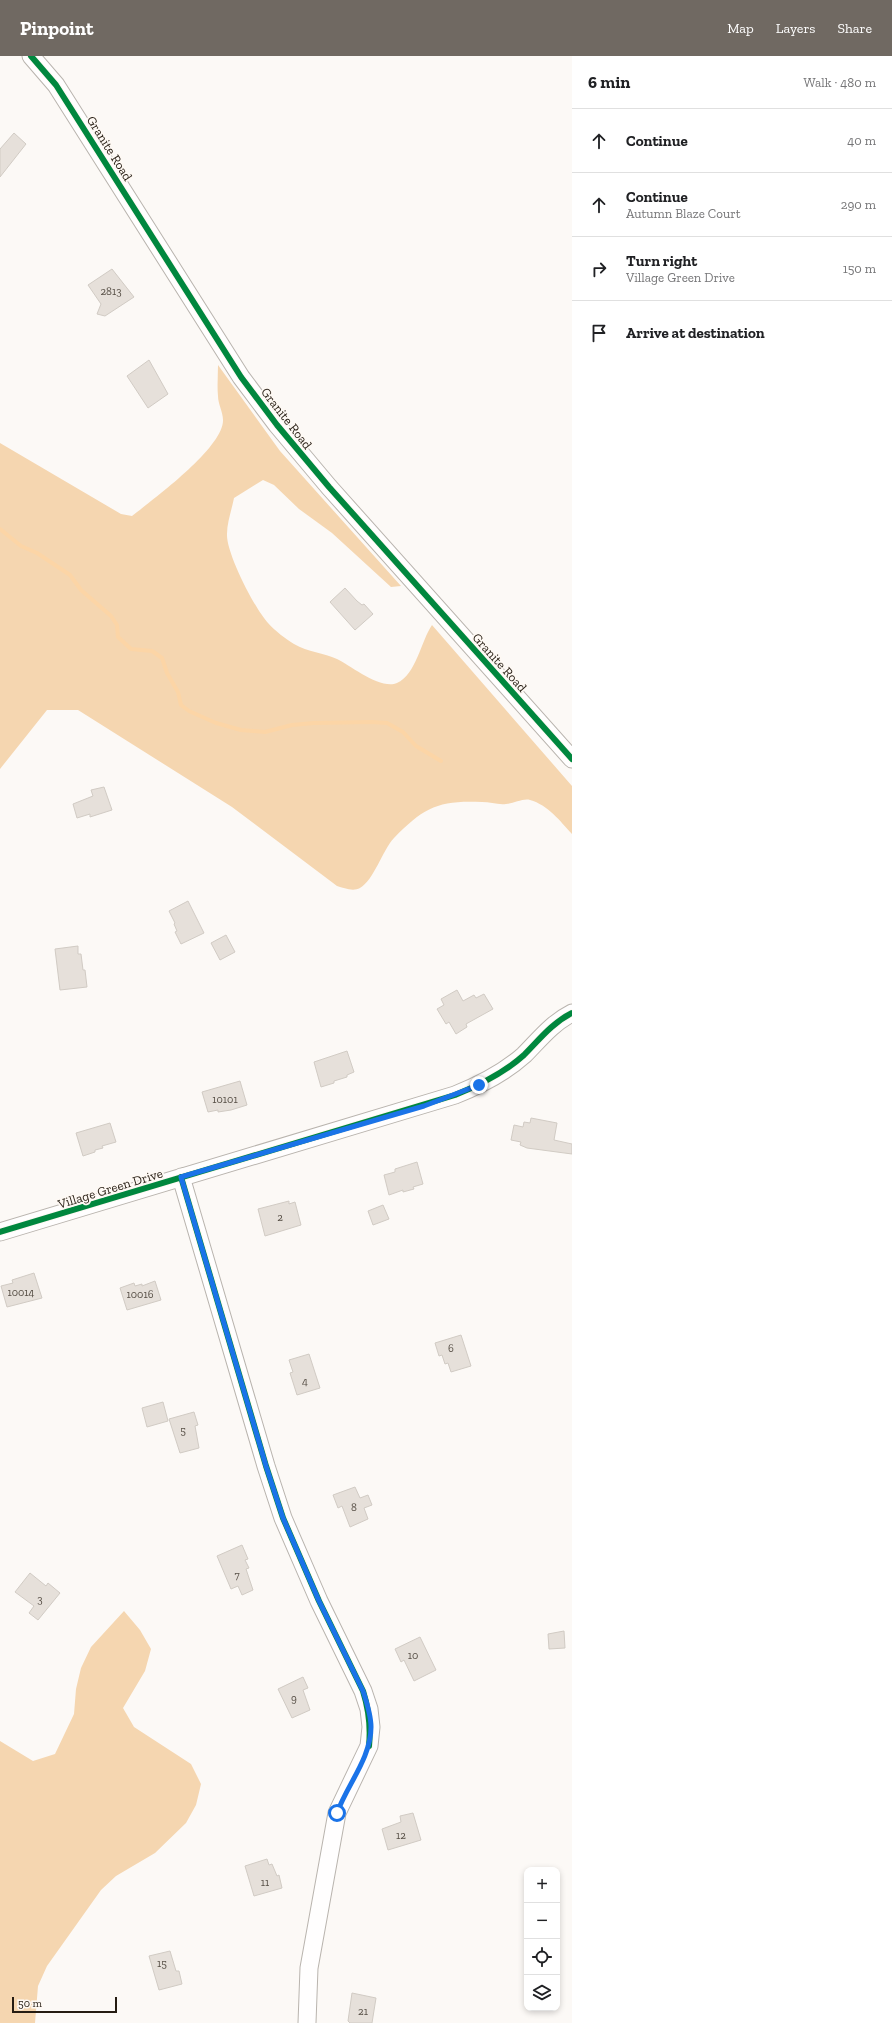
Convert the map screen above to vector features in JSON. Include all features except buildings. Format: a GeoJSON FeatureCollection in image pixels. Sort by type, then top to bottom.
{"type":"FeatureCollection","features":[{"type":"Feature","properties":{"kind":"street","name":"Granite Road"},"geometry":{"type":"LineString","coordinates":[[31,56],[56,85],[241,377],[277,425],[334,493],[572,759]]}},
{"type":"Feature","properties":{"kind":"street","name":"Village Green Drive"},"geometry":{"type":"LineString","coordinates":[[0,1232],[455,1095],[502,1072],[523,1056],[553,1025],[572,1013]]}},
{"type":"Feature","properties":{"kind":"street"},"geometry":{"type":"LineString","coordinates":[[181,1177],[266,1466],[283,1518],[299,1559],[363,1691],[369,1709],[371,1727],[369,1746],[337,1813],[309,1968],[307,2023]]}},
{"type":"Feature","properties":{"kind":"shaded area"},"geometry":{"type":"Polygon","coordinates":[[[218,365],[280,451],[401,586],[391,587],[332,533],[299,509],[274,485],[263,480],[234,498],[227,529],[228,543],[236,567],[262,616],[274,629],[294,644],[337,659],[366,676],[383,683],[390,684],[397,683],[404,679],[409,673],[418,657],[432,625],[572,786],[572,834],[548,810],[530,800],[509,804],[454,802],[443,804],[424,812],[405,827],[394,838],[370,879],[360,888],[351,890],[337,886],[232,807],[78,710],[47,710],[0,769],[0,443],[121,514],[132,516],[156,498],[186,472],[212,444],[220,431],[223,420],[218,399],[218,365]]]}},
{"type":"Feature","properties":{"kind":"shaded area"},"geometry":{"type":"Polygon","coordinates":[[[124,1611],[140,1630],[151,1649],[145,1671],[123,1708],[134,1727],[191,1764],[201,1784],[196,1805],[186,1823],[155,1853],[116,1876],[101,1890],[47,1966],[38,1986],[35,2023],[0,2023],[0,1741],[33,1761],[55,1754],[74,1714],[76,1689],[81,1668],[91,1647],[124,1611]]]}},
{"type":"Feature","properties":{"kind":"waterway"},"geometry":{"type":"LineString","coordinates":[[0,529],[21,546],[37,553],[70,575],[81,590],[111,616],[117,625],[118,637],[131,649],[152,651],[162,658],[167,673],[178,692],[181,705],[189,711],[216,723],[241,730],[265,732],[292,725],[314,723],[387,723],[403,732],[416,746],[441,761]]}},
{"type":"Feature","properties":{"kind":"cycle path"},"geometry":{"type":"LineString","coordinates":[[31,56],[56,85],[241,377],[277,425],[329,487],[572,759]]}},
{"type":"Feature","properties":{"kind":"cycle path"},"geometry":{"type":"LineString","coordinates":[[0,1232],[455,1095],[483,1083],[500,1073],[524,1055],[552,1027],[572,1013]]}},
{"type":"Feature","properties":{"kind":"cycle path"},"geometry":{"type":"LineString","coordinates":[[181,1177],[266,1466],[283,1518],[319,1601],[363,1691],[369,1718],[369,1746]]}},
{"type":"Feature","properties":{"kind":"route"},"geometry":{"type":"LineString","coordinates":[[337,1813],[340,1803],[369,1746],[371,1727],[369,1709],[363,1691],[299,1559],[283,1518],[266,1466],[181,1177],[424,1106],[479,1085]]}}]}
